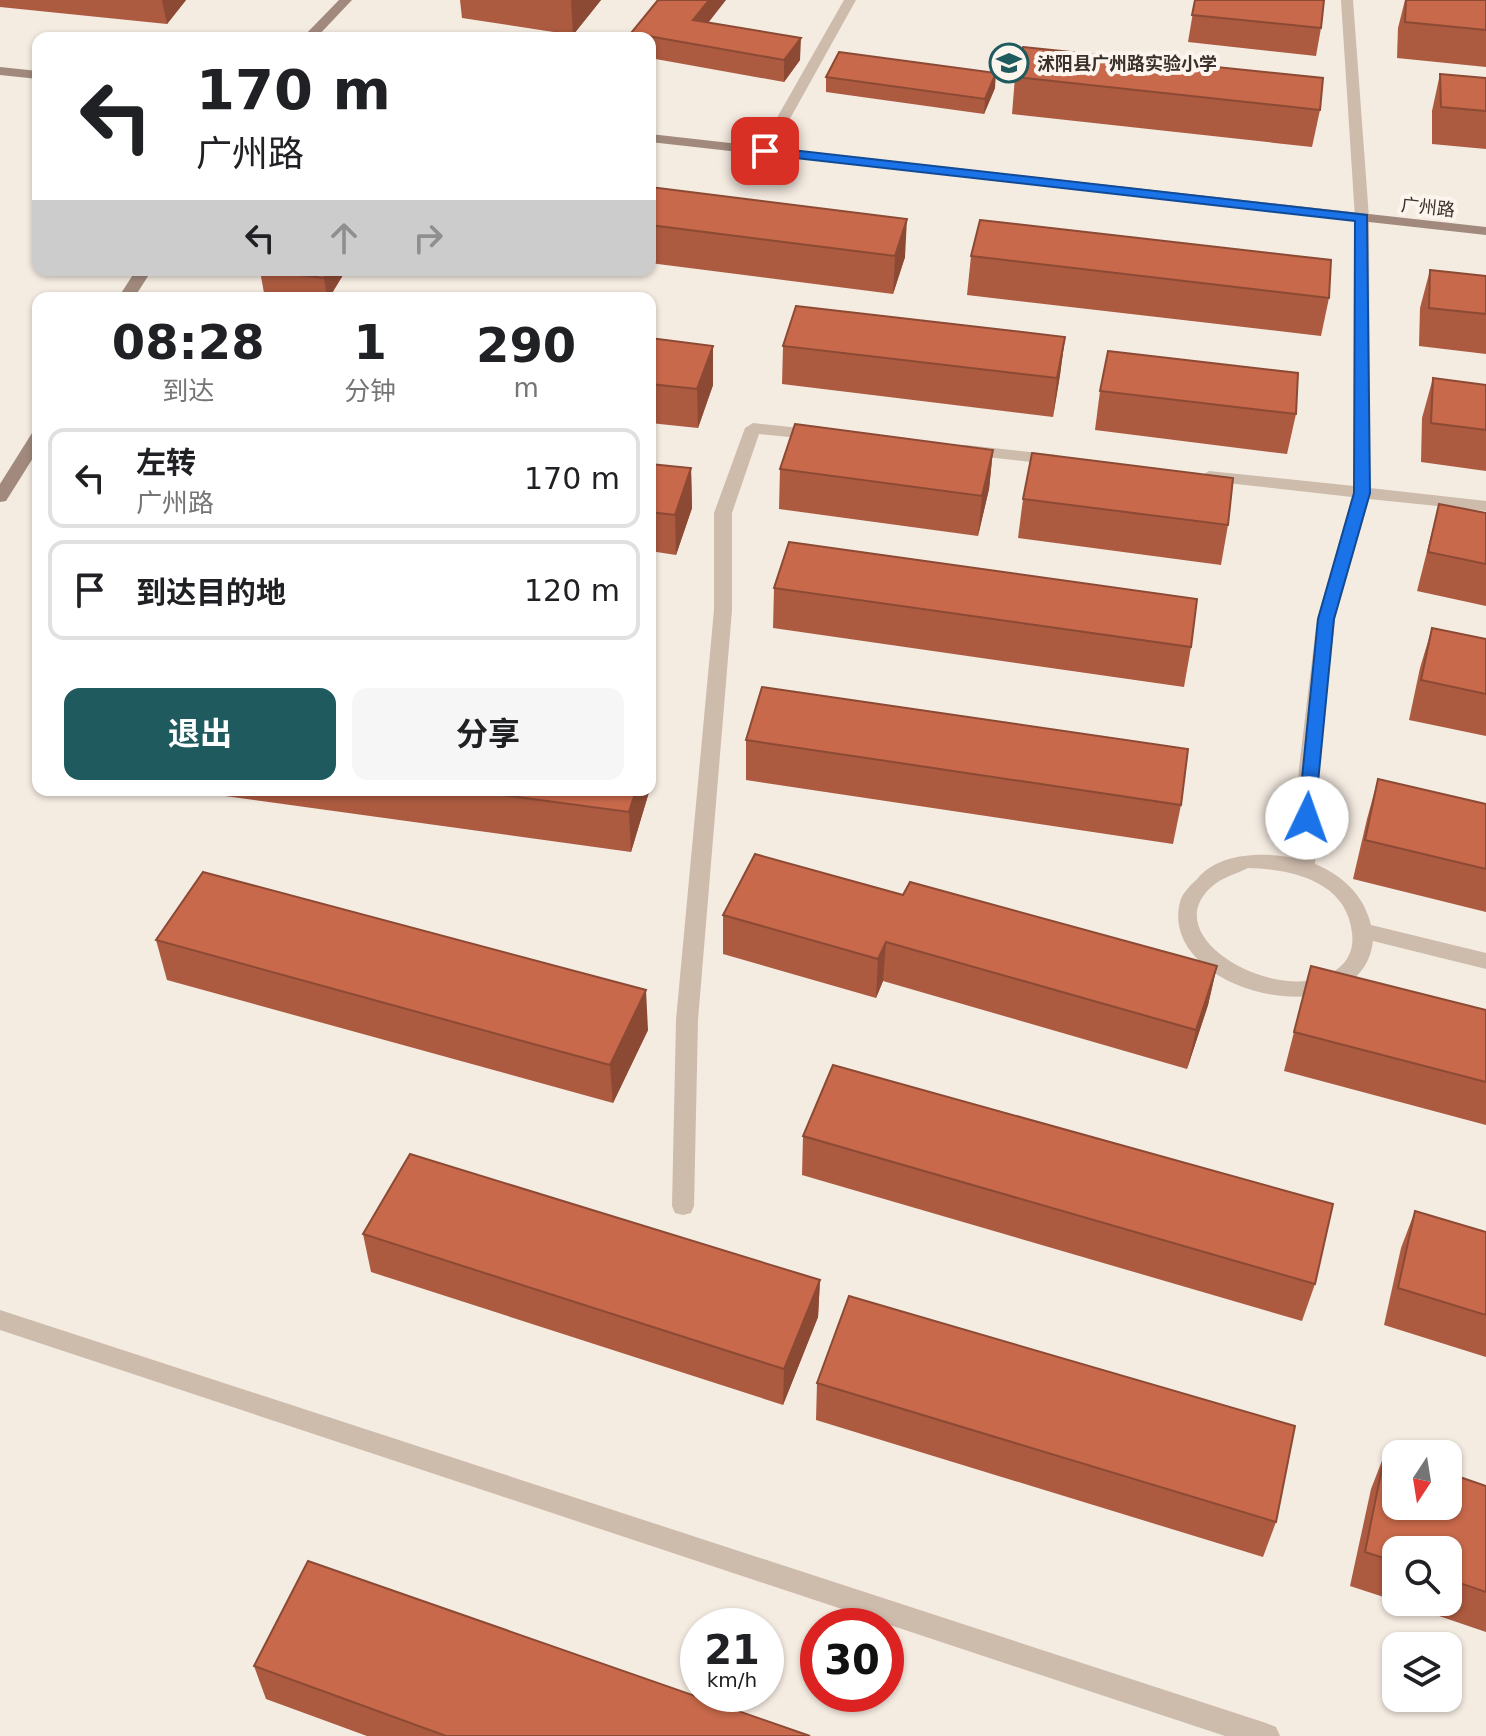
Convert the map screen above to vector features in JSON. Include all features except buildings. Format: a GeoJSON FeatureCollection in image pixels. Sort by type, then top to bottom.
{"type":"FeatureCollection","features":[{"type":"Feature","properties":{"kind":"street"},"geometry":{"type":"LineString","coordinates":[[315,32],[346,0]]}},
{"type":"Feature","properties":{"kind":"street"},"geometry":{"type":"LineString","coordinates":[[765,151],[850,0]]}},
{"type":"Feature","properties":{"kind":"street"},"geometry":{"type":"LineString","coordinates":[[1305,868],[1309,768],[1326,619],[1362,493],[1362,218],[1347,0]]}},
{"type":"Feature","properties":{"kind":"street"},"geometry":{"type":"LineString","coordinates":[[0,71],[32,74]]}},
{"type":"Feature","properties":{"kind":"street","name":"广州路"},"geometry":{"type":"LineString","coordinates":[[656,139],[1486,231]]}},
{"type":"Feature","properties":{"kind":"street"},"geometry":{"type":"LineString","coordinates":[[683,1206],[687,1020],[723,610],[723,513],[753,428],[831,436]]}},
{"type":"Feature","properties":{"kind":"street"},"geometry":{"type":"LineString","coordinates":[[0,497],[32,446]]}},
{"type":"Feature","properties":{"kind":"street"},"geometry":{"type":"LineString","coordinates":[[940,448],[1081,463]]}},
{"type":"Feature","properties":{"kind":"street"},"geometry":{"type":"LineString","coordinates":[[1190,474],[1486,506]]}},
{"type":"Feature","properties":{"kind":"street"},"geometry":{"type":"LineString","coordinates":[[1246,861],[1276,861],[1305,868],[1347,893],[1360,912],[1365,931],[1363,953],[1350,971],[1328,985],[1300,991],[1269,989],[1239,980],[1214,964],[1196,944],[1188,922],[1189,901],[1201,882],[1221,869],[1246,861]]}},
{"type":"Feature","properties":{"kind":"street"},"geometry":{"type":"LineString","coordinates":[[1365,931],[1486,961]]}},
{"type":"Feature","properties":{"kind":"street"},"geometry":{"type":"LineString","coordinates":[[0,1320],[1266,1736]]}},
{"type":"Feature","properties":{"kind":"place","name":"沭阳县广州路实验小学"},"geometry":{"type":"Point","coordinates":[1009,63]}},
{"type":"Feature","properties":{"kind":"route"},"geometry":{"type":"LineString","coordinates":[[765,151],[1362,218],[1362,493],[1326,619],[1309,768],[1307,818]]}}]}
